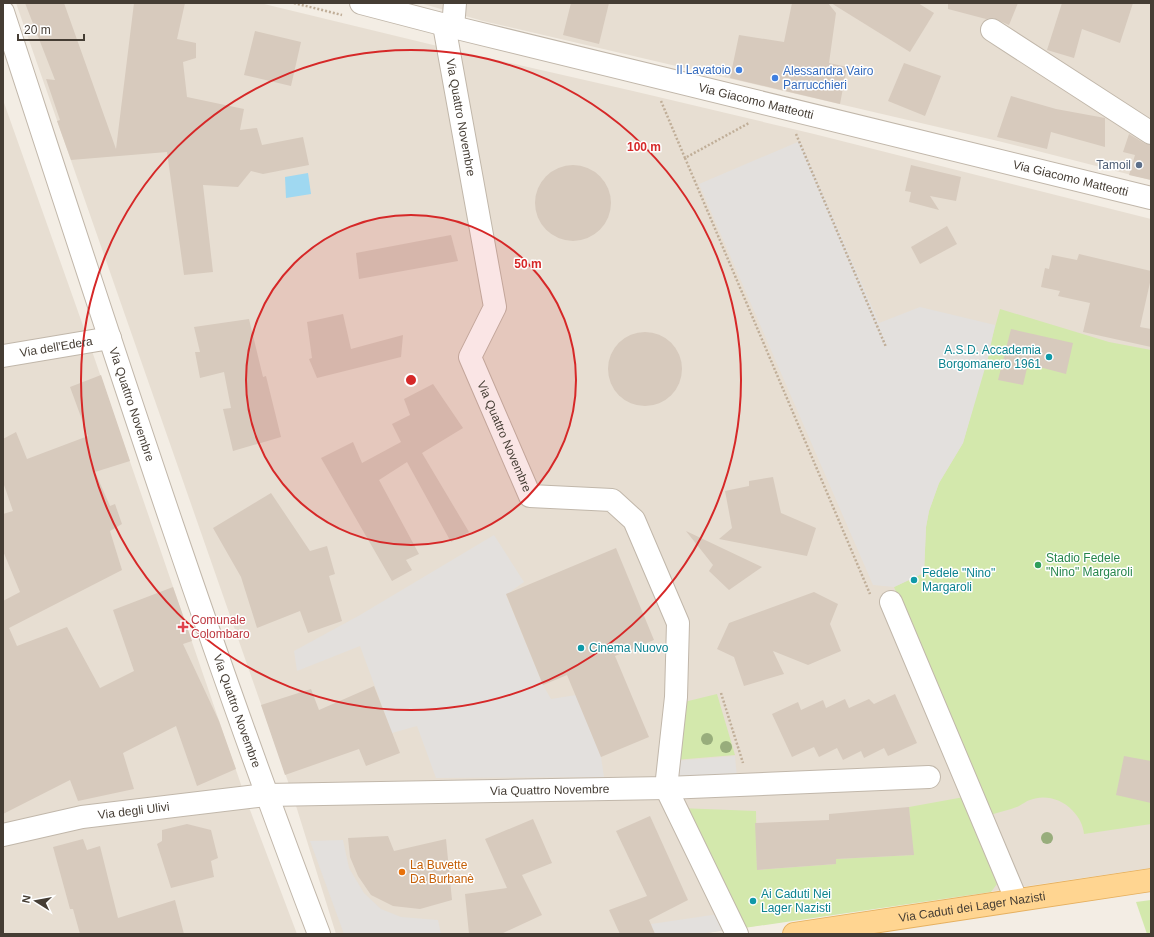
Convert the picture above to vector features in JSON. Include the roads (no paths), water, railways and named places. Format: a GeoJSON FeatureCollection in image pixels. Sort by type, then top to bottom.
{"type":"FeatureCollection","features":[{"type":"Feature","properties":{"kind":"main road","name":"Via Caduti dei Lager Nazisti"},"geometry":{"type":"LineString","coordinates":[[794,934],[1016,899],[1151,880]]}},
{"type":"Feature","properties":{"kind":"street","name":"Via Giacomo Matteotti"},"geometry":{"type":"LineString","coordinates":[[361,3],[448,26],[1151,198]]}},
{"type":"Feature","properties":{"kind":"street"},"geometry":{"type":"LineString","coordinates":[[448,26],[455,3]]}},
{"type":"Feature","properties":{"kind":"street","name":"Via Quattro Novembre"},"geometry":{"type":"LineString","coordinates":[[3,12],[110,338],[266,795],[319,934]]}},
{"type":"Feature","properties":{"kind":"street","name":"Via Quattro Novembre"},"geometry":{"type":"LineString","coordinates":[[448,26],[495,307],[470,357],[530,496],[612,500],[634,520],[678,623],[676,698],[666,788]]}},
{"type":"Feature","properties":{"kind":"street"},"geometry":{"type":"LineString","coordinates":[[992,30],[1151,133]]}},
{"type":"Feature","properties":{"kind":"street","name":"Via dell'Edera"},"geometry":{"type":"LineString","coordinates":[[3,356],[110,338]]}},
{"type":"Feature","properties":{"kind":"street"},"geometry":{"type":"LineString","coordinates":[[881,600],[1016,899]]}},
{"type":"Feature","properties":{"kind":"street","name":"Via Quattro Novembre"},"geometry":{"type":"LineString","coordinates":[[266,795],[666,788],[929,777]]}},
{"type":"Feature","properties":{"kind":"street"},"geometry":{"type":"LineString","coordinates":[[666,788],[737,934]]}},
{"type":"Feature","properties":{"kind":"street","name":"Via degli Ulivi"},"geometry":{"type":"LineString","coordinates":[[3,835],[82,817],[266,795]]}},
{"type":"Feature","properties":{"kind":"water"},"geometry":{"type":"Polygon","coordinates":[[[308,173],[311,194],[286,198],[285,177],[308,173]]]}},
{"type":"Feature","properties":{"kind":"place","name":"Il Lavatoio"},"geometry":{"type":"Point","coordinates":[739,70]}},
{"type":"Feature","properties":{"kind":"place","name":"Alessandra Vairo Parrucchieri"},"geometry":{"type":"Point","coordinates":[775,78]}},
{"type":"Feature","properties":{"kind":"place","name":"Tamoil"},"geometry":{"type":"Point","coordinates":[1139,165]}},
{"type":"Feature","properties":{"kind":"place","name":"A.S.D. Accademia Borgomanero 1961"},"geometry":{"type":"Point","coordinates":[1049,357]}},
{"type":"Feature","properties":{"kind":"place","name":"Stadio Fedele \"Nino\" Margaroli"},"geometry":{"type":"Point","coordinates":[1038,565]}},
{"type":"Feature","properties":{"kind":"place","name":"Fedele \"Nino\" Margaroli"},"geometry":{"type":"Point","coordinates":[914,580]}},
{"type":"Feature","properties":{"kind":"place","name":"Comunale Colombaro"},"geometry":{"type":"Point","coordinates":[183,627]}},
{"type":"Feature","properties":{"kind":"place","name":"Cinema Nuovo"},"geometry":{"type":"Point","coordinates":[581,648]}},
{"type":"Feature","properties":{"kind":"place","name":"La Buvette Da Burbanè"},"geometry":{"type":"Point","coordinates":[402,872]}},
{"type":"Feature","properties":{"kind":"place","name":"Ai Caduti Nei Lager Nazisti"},"geometry":{"type":"Point","coordinates":[753,901]}}]}
